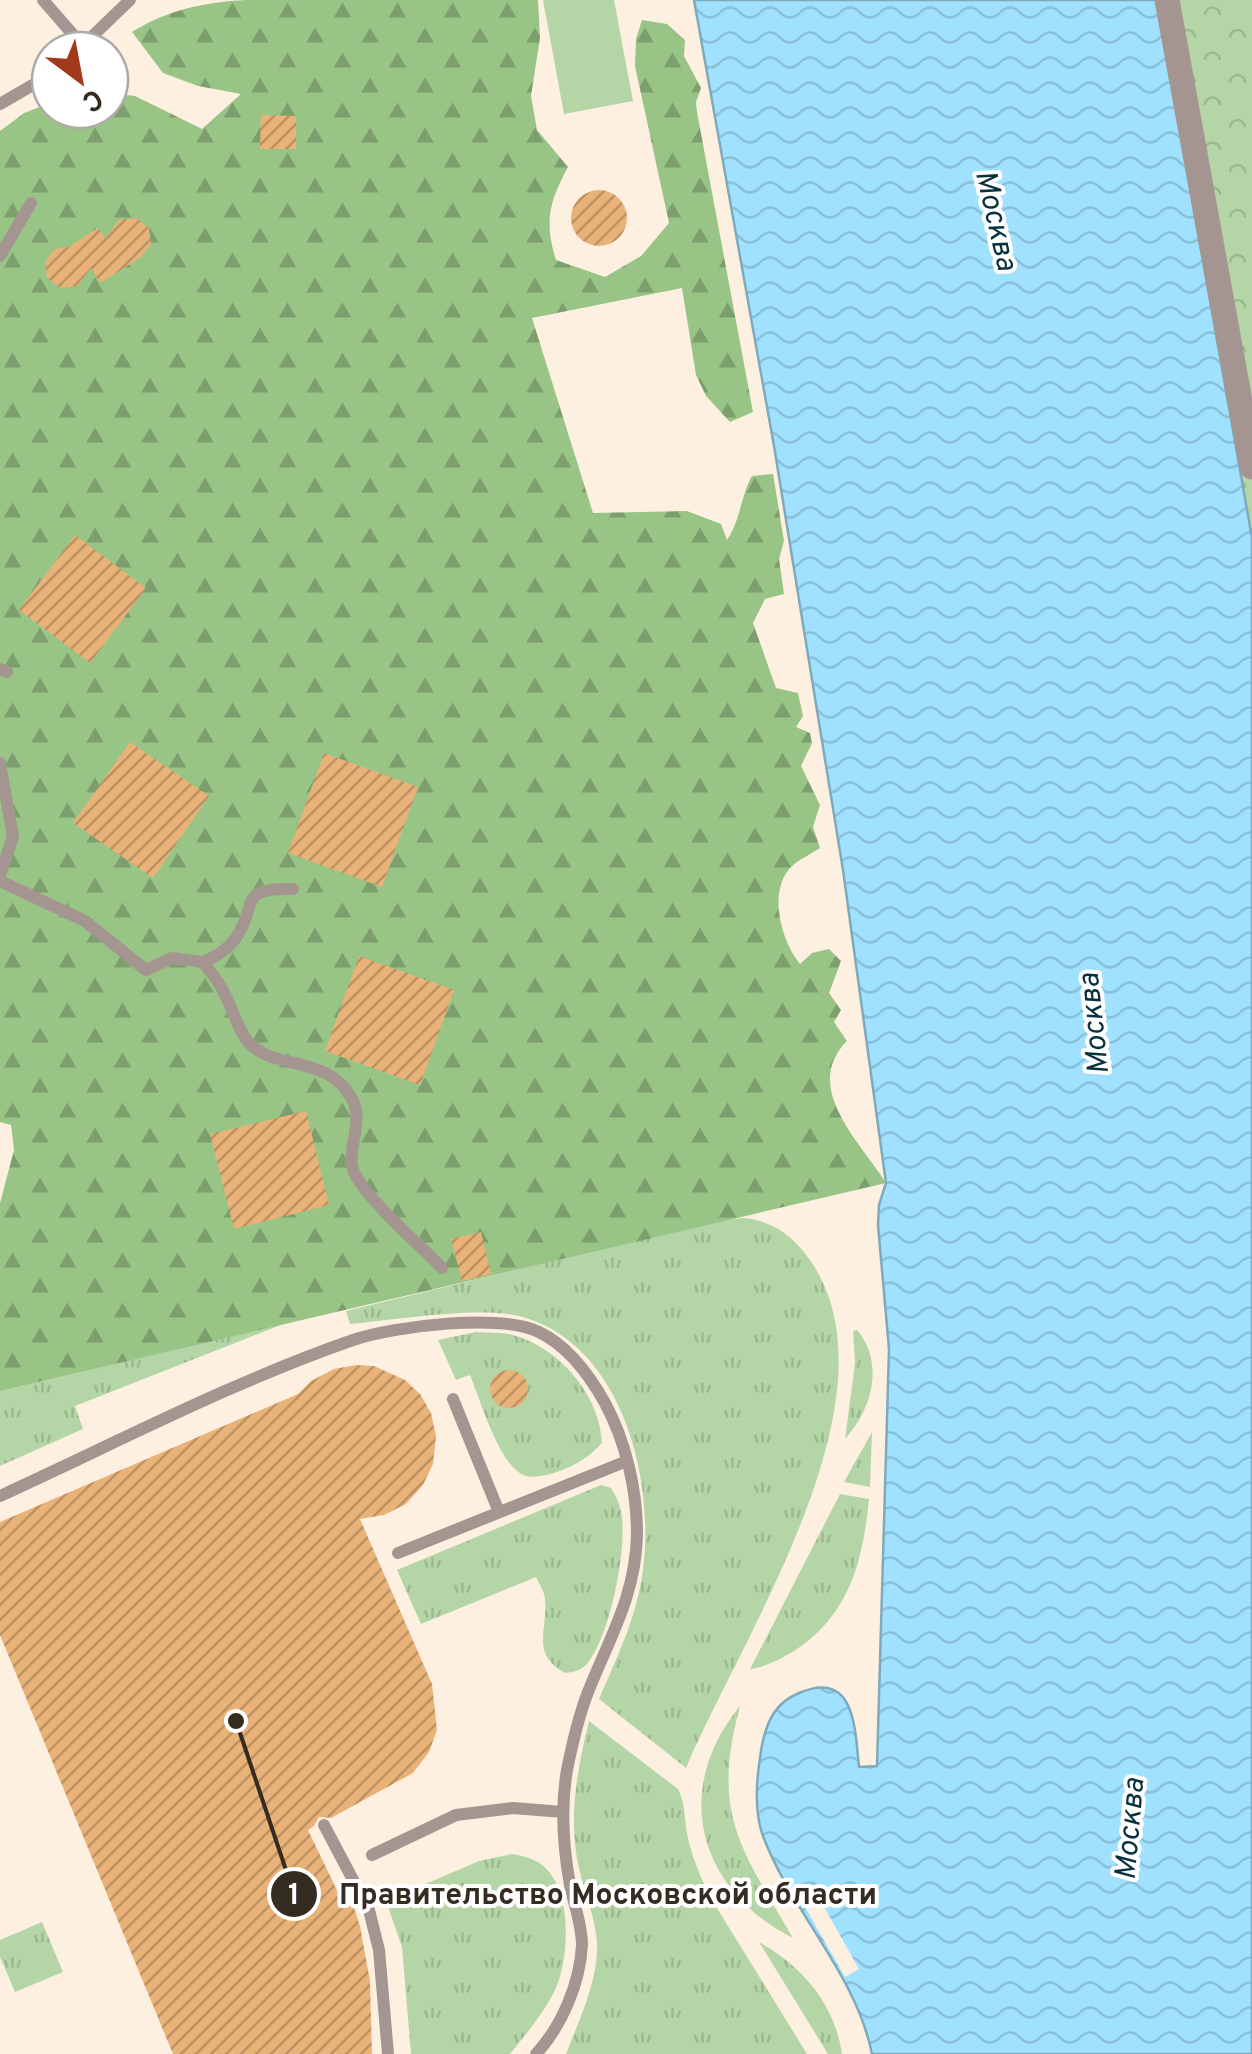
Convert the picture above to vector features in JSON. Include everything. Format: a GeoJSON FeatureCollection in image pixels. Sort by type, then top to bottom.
{"type":"FeatureCollection","features":[{"type":"Feature","properties":{"kind":"street"},"geometry":{"type":"LineString","coordinates":[[1168,0],[1252,467]]}},
{"type":"Feature","properties":{"kind":"lane"},"geometry":{"type":"LineString","coordinates":[[44,0],[66,30]]}},
{"type":"Feature","properties":{"kind":"lane"},"geometry":{"type":"LineString","coordinates":[[99,30],[130,0]]}},
{"type":"Feature","properties":{"kind":"lane"},"geometry":{"type":"LineString","coordinates":[[0,104],[30,87]]}},
{"type":"Feature","properties":{"kind":"lane"},"geometry":{"type":"LineString","coordinates":[[0,256],[32,203]]}},
{"type":"Feature","properties":{"kind":"lane"},"geometry":{"type":"LineString","coordinates":[[0,763],[14,837],[0,878],[85,921],[146,970],[172,958],[202,962],[225,951],[238,936],[252,897],[265,888],[293,889]]}},
{"type":"Feature","properties":{"kind":"lane"},"geometry":{"type":"LineString","coordinates":[[202,962],[221,987],[248,1041],[264,1052],[320,1069],[336,1078],[354,1101],[357,1136],[351,1165],[361,1184],[442,1268]]}},
{"type":"Feature","properties":{"kind":"lane"},"geometry":{"type":"LineString","coordinates":[[0,1496],[244,1385],[356,1339],[478,1322],[527,1328],[568,1352],[596,1385],[614,1419],[634,1493],[637,1537],[630,1588],[581,1716],[567,1768],[563,1812],[565,1857],[582,1942],[579,1969],[546,2054]]}},
{"type":"Feature","properties":{"kind":"lane"},"geometry":{"type":"LineString","coordinates":[[453,1398],[499,1512]]}},
{"type":"Feature","properties":{"kind":"lane"},"geometry":{"type":"LineString","coordinates":[[398,1553],[627,1462]]}},
{"type":"Feature","properties":{"kind":"lane"},"geometry":{"type":"LineString","coordinates":[[372,1855],[456,1815],[513,1808],[563,1812]]}},
{"type":"Feature","properties":{"kind":"lane"},"geometry":{"type":"LineString","coordinates":[[324,1825],[368,1910],[379,1950],[388,2054]]}},
{"type":"Feature","properties":{"kind":"lane"},"geometry":{"type":"LineString","coordinates":[[536,2054],[551,2038]]}},
{"type":"Feature","properties":{"kind":"green space"},"geometry":{"type":"Polygon","coordinates":[[[538,0],[540,38],[531,96],[537,130],[568,167],[550,212],[552,247],[556,260],[605,277],[641,256],[669,223],[635,66],[636,39],[642,20],[667,24],[685,40],[684,56],[701,88],[697,112],[753,412],[730,422],[706,396],[696,375],[682,288],[532,318],[593,513],[687,511],[721,524],[727,540],[752,476],[773,474],[784,541],[779,559],[784,594],[765,599],[753,623],[776,688],[798,693],[803,716],[796,727],[810,733],[812,743],[801,766],[820,805],[813,827],[820,848],[795,863],[784,876],[780,915],[787,942],[800,964],[812,953],[829,949],[841,961],[829,993],[841,1010],[834,1022],[847,1041],[834,1059],[832,1095],[850,1132],[886,1183],[0,1391],[0,1203],[14,1150],[11,1125],[0,1122],[0,131],[30,111],[30,130],[130,130],[130,95],[202,129],[241,94],[198,86],[163,73],[132,32],[187,8],[216,3],[538,0]]]}},
{"type":"Feature","properties":{"kind":"green space"},"geometry":{"type":"Polygon","coordinates":[[[543,0],[614,0],[633,101],[564,114],[543,0]]]}},
{"type":"Feature","properties":{"kind":"green space"},"geometry":{"type":"Polygon","coordinates":[[[1157,0],[1252,0],[1252,538],[1157,0]]]}},
{"type":"Feature","properties":{"kind":"green space"},"geometry":{"type":"Polygon","coordinates":[[[745,1218],[784,1233],[812,1263],[835,1318],[838,1381],[826,1449],[803,1518],[686,1768],[599,1699],[627,1633],[639,1592],[645,1554],[645,1512],[628,1428],[610,1390],[586,1357],[556,1332],[519,1316],[460,1313],[350,1324],[346,1311],[721,1220],[745,1218]]]}},
{"type":"Feature","properties":{"kind":"green space"},"geometry":{"type":"Polygon","coordinates":[[[283,1324],[75,1406],[83,1429],[0,1466],[0,1391],[283,1324]]]}},
{"type":"Feature","properties":{"kind":"green space"},"geometry":{"type":"Polygon","coordinates":[[[857,1330],[871,1357],[872,1386],[862,1414],[845,1439],[855,1363],[853,1331],[857,1330]]]}},
{"type":"Feature","properties":{"kind":"green space"},"geometry":{"type":"Polygon","coordinates":[[[476,1332],[505,1333],[527,1340],[559,1360],[573,1374],[593,1407],[602,1443],[557,1472],[530,1477],[517,1471],[499,1447],[470,1375],[456,1380],[438,1340],[476,1332]]]}},
{"type":"Feature","properties":{"kind":"green space"},"geometry":{"type":"Polygon","coordinates":[[[872,1432],[870,1487],[844,1482],[872,1432]]]}},
{"type":"Feature","properties":{"kind":"green space"},"geometry":{"type":"Polygon","coordinates":[[[601,1485],[611,1488],[620,1506],[623,1533],[609,1615],[595,1651],[584,1666],[565,1673],[548,1658],[543,1641],[545,1597],[536,1577],[421,1624],[397,1570],[601,1485]]]}},
{"type":"Feature","properties":{"kind":"green space"},"geometry":{"type":"Polygon","coordinates":[[[840,1494],[869,1499],[850,1585],[813,1637],[773,1662],[750,1669],[840,1494]]]}},
{"type":"Feature","properties":{"kind":"green space"},"geometry":{"type":"Polygon","coordinates":[[[740,1706],[732,1743],[730,1803],[745,1853],[793,1938],[761,1918],[735,1893],[716,1866],[705,1835],[701,1804],[706,1771],[719,1738],[740,1706]]]}},
{"type":"Feature","properties":{"kind":"green space"},"geometry":{"type":"Polygon","coordinates":[[[589,1721],[678,1789],[690,1845],[707,1892],[807,2054],[566,2054],[587,1999],[597,1956],[596,1932],[577,1859],[574,1824],[578,1772],[589,1721]]]}},
{"type":"Feature","properties":{"kind":"green space"},"geometry":{"type":"Polygon","coordinates":[[[512,1854],[541,1864],[559,1889],[566,1942],[555,1990],[510,2054],[411,2054],[402,1947],[386,1901],[479,1861],[512,1854]]]}},
{"type":"Feature","properties":{"kind":"green space"},"geometry":{"type":"Polygon","coordinates":[[[42,1922],[63,1972],[15,1992],[0,1957],[0,1940],[42,1922]]]}},
{"type":"Feature","properties":{"kind":"green space"},"geometry":{"type":"Polygon","coordinates":[[[759,1942],[789,1963],[814,1988],[832,2019],[842,2054],[828,2054],[759,1942]]]}},
{"type":"Feature","properties":{"kind":"water","name":"Москва"},"geometry":{"type":"Polygon","coordinates":[[[694,0],[1157,0],[1252,538],[1252,2054],[872,2054],[852,1997],[775,1864],[760,1826],[757,1791],[764,1736],[773,1714],[791,1697],[817,1688],[831,1689],[842,1696],[853,1720],[859,1767],[877,1766],[889,1349],[878,1225],[886,1183],[843,870],[774,446],[694,0]]]}},
{"type":"Feature","properties":{"kind":"pier"},"geometry":{"type":"Polygon","coordinates":[[[801,1884],[811,1901],[819,1898],[859,1969],[845,1977],[801,1900],[791,1890],[801,1884]]]}},
{"type":"Feature","properties":{"kind":"building"},"geometry":{"type":"Polygon","coordinates":[[[261,115],[296,116],[296,149],[260,149],[261,115]]]}},
{"type":"Feature","properties":{"kind":"building"},"geometry":{"type":"Polygon","coordinates":[[[599,190],[619,198],[627,218],[619,238],[599,246],[579,238],[571,218],[579,198],[599,190]]]}},
{"type":"Feature","properties":{"kind":"building"},"geometry":{"type":"Polygon","coordinates":[[[136,218],[149,228],[151,244],[141,257],[100,283],[91,268],[77,286],[60,288],[47,278],[45,262],[55,249],[69,247],[98,228],[105,238],[119,220],[136,218]]]}},
{"type":"Feature","properties":{"kind":"building"},"geometry":{"type":"Polygon","coordinates":[[[75,535],[146,588],[90,663],[19,610],[75,535]]]}},
{"type":"Feature","properties":{"kind":"building"},"geometry":{"type":"Polygon","coordinates":[[[130,742],[209,796],[153,878],[73,823],[130,742]]]}},
{"type":"Feature","properties":{"kind":"building"},"geometry":{"type":"Polygon","coordinates":[[[324,753],[418,787],[382,887],[288,853],[324,753]]]}},
{"type":"Feature","properties":{"kind":"building"},"geometry":{"type":"Polygon","coordinates":[[[359,956],[454,990],[420,1085],[325,1051],[359,956]]]}},
{"type":"Feature","properties":{"kind":"building"},"geometry":{"type":"Polygon","coordinates":[[[306,1111],[329,1205],[234,1229],[210,1134],[306,1111]]]}},
{"type":"Feature","properties":{"kind":"building"},"geometry":{"type":"Polygon","coordinates":[[[481,1232],[491,1274],[462,1281],[451,1239],[481,1232]]]}},
{"type":"Feature","properties":{"kind":"building"},"geometry":{"type":"Polygon","coordinates":[[[374,1366],[405,1380],[420,1394],[431,1413],[436,1436],[433,1464],[423,1485],[406,1504],[384,1515],[360,1519],[432,1684],[437,1730],[429,1752],[413,1773],[331,1818],[319,1817],[308,1830],[345,1907],[353,1905],[360,1926],[370,1981],[372,2054],[173,2054],[0,1635],[0,1522],[298,1394],[311,1381],[334,1369],[374,1366]]]}},
{"type":"Feature","properties":{"kind":"building"},"geometry":{"type":"Polygon","coordinates":[[[509,1370],[522,1376],[528,1389],[522,1402],[509,1408],[496,1402],[490,1389],[496,1376],[509,1370]]]}},
{"type":"Feature","properties":{"kind":"place","name":"Правительство Московской области"},"geometry":{"type":"Point","coordinates":[236,1721]}}]}
